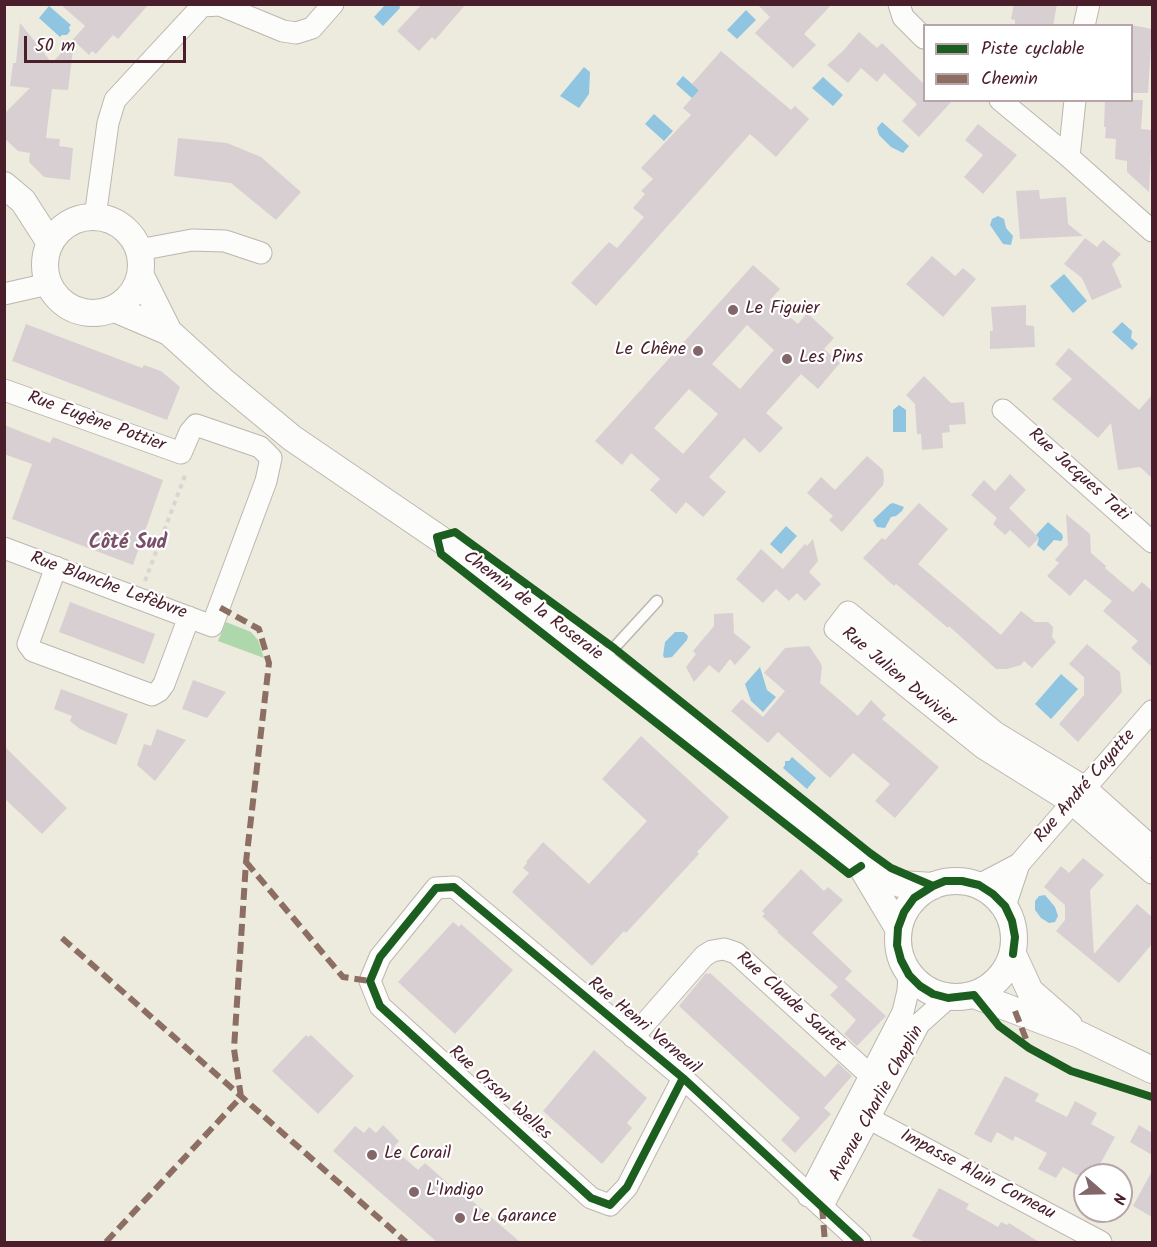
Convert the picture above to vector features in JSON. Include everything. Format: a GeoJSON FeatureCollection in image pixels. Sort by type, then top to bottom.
{"type":"FeatureCollection","features":[{"type":"Feature","properties":{"kind":"street"},"geometry":{"type":"LineString","coordinates":[[95,217],[108,123],[115,100],[202,6],[219,5],[283,31],[296,33],[312,28],[333,4]]}},
{"type":"Feature","properties":{"kind":"street"},"geometry":{"type":"LineString","coordinates":[[899,4],[903,17],[923,38]]}},
{"type":"Feature","properties":{"kind":"street"},"geometry":{"type":"LineString","coordinates":[[1084,24],[1089,4]]}},
{"type":"Feature","properties":{"kind":"street"},"geometry":{"type":"LineString","coordinates":[[1002,102],[1069,157],[1152,231]]}},
{"type":"Feature","properties":{"kind":"street"},"geometry":{"type":"LineString","coordinates":[[1069,157],[1075,102]]}},
{"type":"Feature","properties":{"kind":"street"},"geometry":{"type":"LineString","coordinates":[[14,193],[69,223]]}},
{"type":"Feature","properties":{"kind":"street"},"geometry":{"type":"LineString","coordinates":[[14,193],[50,243]]}},
{"type":"Feature","properties":{"kind":"street"},"geometry":{"type":"LineString","coordinates":[[95,217],[110,219],[123,226],[133,237],[142,263],[141,276],[131,295],[115,309],[100,314],[84,314],[69,308],[56,297],[48,284],[45,263],[50,243],[58,232],[69,223],[82,218],[95,217]]}},
{"type":"Feature","properties":{"kind":"street"},"geometry":{"type":"LineString","coordinates":[[139,250],[192,240],[225,241],[261,253]]}},
{"type":"Feature","properties":{"kind":"street","name":"Chemin de la Roseraie"},"geometry":{"type":"LineString","coordinates":[[141,276],[169,332]]}},
{"type":"Feature","properties":{"kind":"street"},"geometry":{"type":"LineString","coordinates":[[4,294],[48,284]]}},
{"type":"Feature","properties":{"kind":"street","name":"Chemin de la Roseraie"},"geometry":{"type":"LineString","coordinates":[[115,309],[169,332],[292,438],[494,575],[861,866],[900,884],[933,886]]}},
{"type":"Feature","properties":{"kind":"street","name":"Rue Eugène Pottier"},"geometry":{"type":"LineString","coordinates":[[4,390],[182,453],[190,432],[196,425],[260,447],[271,458],[266,481],[212,626]]}},
{"type":"Feature","properties":{"kind":"street","name":"Rue Jacques Tati"},"geometry":{"type":"LineString","coordinates":[[1003,410],[1152,542]]}},
{"type":"Feature","properties":{"kind":"street","name":"Rue Blanche Lefèbvre"},"geometry":{"type":"LineString","coordinates":[[4,548],[212,626]]}},
{"type":"Feature","properties":{"kind":"street"},"geometry":{"type":"LineString","coordinates":[[56,567],[28,644],[33,651],[152,695],[164,684],[189,617]]}},
{"type":"Feature","properties":{"kind":"street","name":"Rue Julien Duvivier"},"geometry":{"type":"LineString","coordinates":[[1071,803],[983,748],[835,629],[848,612],[995,732],[1085,787]]}},
{"type":"Feature","properties":{"kind":"street","name":"Rue André Cayatte"},"geometry":{"type":"LineString","coordinates":[[1005,906],[1020,864],[1152,711]]}},
{"type":"Feature","properties":{"kind":"street"},"geometry":{"type":"LineString","coordinates":[[1085,787],[1152,847]]}},
{"type":"Feature","properties":{"kind":"street"},"geometry":{"type":"LineString","coordinates":[[1071,803],[1152,873]]}},
{"type":"Feature","properties":{"kind":"street","name":"Rue André Cayatte"},"geometry":{"type":"LineString","coordinates":[[979,885],[1020,864]]}},
{"type":"Feature","properties":{"kind":"street","name":"Chemin de la Roseraie"},"geometry":{"type":"LineString","coordinates":[[861,866],[898,928]]}},
{"type":"Feature","properties":{"kind":"street"},"geometry":{"type":"LineString","coordinates":[[962,881],[979,885],[1005,906],[1013,929],[1013,954],[1005,972],[992,986],[974,995],[948,998],[933,994],[909,975],[901,960],[897,945],[898,928],[904,912],[914,898],[933,886],[945,882],[962,881]]}},
{"type":"Feature","properties":{"kind":"street","name":"Rue Henri Verneuil"},"geometry":{"type":"LineString","coordinates":[[454,887],[683,1078],[861,1242]]}},
{"type":"Feature","properties":{"kind":"street","name":"Rue Orson Welles"},"geometry":{"type":"LineString","coordinates":[[454,887],[436,888],[380,957],[370,981],[380,1006],[591,1198],[610,1205],[627,1187],[683,1078]]}},
{"type":"Feature","properties":{"kind":"street","name":"Rue Claude Sautet"},"geometry":{"type":"LineString","coordinates":[[633,1037],[704,956],[712,951],[724,949],[736,953],[871,1076]]}},
{"type":"Feature","properties":{"kind":"street"},"geometry":{"type":"LineString","coordinates":[[1013,954],[1030,991],[1080,1035]]}},
{"type":"Feature","properties":{"kind":"street","name":"Avenue Charlie Chaplin"},"geometry":{"type":"LineString","coordinates":[[861,1113],[871,1076],[903,1012],[909,975]]}},
{"type":"Feature","properties":{"kind":"street"},"geometry":{"type":"LineString","coordinates":[[974,995],[1080,1035],[1152,1070]]}},
{"type":"Feature","properties":{"kind":"street","name":"Avenue Charlie Chaplin"},"geometry":{"type":"LineString","coordinates":[[815,1201],[861,1113],[919,1024],[948,998]]}},
{"type":"Feature","properties":{"kind":"street","name":"Impasse Alain Corneau"},"geometry":{"type":"LineString","coordinates":[[861,1113],[1101,1242]]}},
{"type":"Feature","properties":{"kind":"lane"},"geometry":{"type":"LineString","coordinates":[[603,660],[657,601]]}},
{"type":"Feature","properties":{"kind":"path"},"geometry":{"type":"LineString","coordinates":[[139,598],[188,469]]}},
{"type":"Feature","properties":{"kind":"green space"},"geometry":{"type":"Polygon","coordinates":[[[226,622],[251,632],[258,640],[264,658],[218,641],[226,622]]]}},
{"type":"Feature","properties":{"kind":"water"},"geometry":{"type":"Polygon","coordinates":[[[386,4],[399,5],[400,8],[383,26],[374,17],[386,4]]]}},
{"type":"Feature","properties":{"kind":"water"},"geometry":{"type":"Polygon","coordinates":[[[49,6],[71,25],[67,35],[60,37],[39,18],[49,6]]]}},
{"type":"Feature","properties":{"kind":"water"},"geometry":{"type":"Polygon","coordinates":[[[746,10],[756,20],[737,39],[727,30],[746,10]]]}},
{"type":"Feature","properties":{"kind":"water"},"geometry":{"type":"Polygon","coordinates":[[[584,67],[590,72],[589,94],[579,108],[560,96],[584,67]]]}},
{"type":"Feature","properties":{"kind":"water"},"geometry":{"type":"Polygon","coordinates":[[[683,76],[709,99],[702,107],[676,84],[683,76]]]}},
{"type":"Feature","properties":{"kind":"water"},"geometry":{"type":"Polygon","coordinates":[[[823,77],[843,95],[833,106],[812,88],[823,77]]]}},
{"type":"Feature","properties":{"kind":"water"},"geometry":{"type":"Polygon","coordinates":[[[654,114],[673,131],[664,141],[645,124],[654,114]]]}},
{"type":"Feature","properties":{"kind":"water"},"geometry":{"type":"Polygon","coordinates":[[[882,122],[909,146],[903,153],[891,147],[879,135],[877,128],[882,122]]]}},
{"type":"Feature","properties":{"kind":"water"},"geometry":{"type":"Polygon","coordinates":[[[998,216],[1004,219],[1006,228],[1013,236],[1011,245],[1003,244],[990,225],[992,219],[998,216]]]}},
{"type":"Feature","properties":{"kind":"water"},"geometry":{"type":"Polygon","coordinates":[[[1064,274],[1087,301],[1073,313],[1050,286],[1064,274]]]}},
{"type":"Feature","properties":{"kind":"water"},"geometry":{"type":"Polygon","coordinates":[[[1122,322],[1132,331],[1131,338],[1138,344],[1132,350],[1112,332],[1122,322]]]}},
{"type":"Feature","properties":{"kind":"water"},"geometry":{"type":"Polygon","coordinates":[[[899,405],[906,410],[906,432],[893,432],[893,410],[899,405]]]}},
{"type":"Feature","properties":{"kind":"water"},"geometry":{"type":"Polygon","coordinates":[[[893,503],[904,507],[902,511],[891,517],[885,528],[877,527],[873,520],[893,503]]]}},
{"type":"Feature","properties":{"kind":"water"},"geometry":{"type":"Polygon","coordinates":[[[1048,522],[1062,534],[1063,538],[1061,541],[1054,540],[1044,551],[1037,545],[1039,538],[1036,535],[1048,522]]]}},
{"type":"Feature","properties":{"kind":"water"},"geometry":{"type":"Polygon","coordinates":[[[786,526],[797,536],[781,554],[770,544],[786,526]]]}},
{"type":"Feature","properties":{"kind":"water"},"geometry":{"type":"Polygon","coordinates":[[[675,632],[684,632],[688,636],[687,640],[672,657],[665,658],[663,656],[665,642],[675,632]]]}},
{"type":"Feature","properties":{"kind":"water"},"geometry":{"type":"Polygon","coordinates":[[[760,667],[767,690],[776,697],[763,712],[751,701],[745,684],[760,667]]]}},
{"type":"Feature","properties":{"kind":"water"},"geometry":{"type":"Polygon","coordinates":[[[1061,674],[1078,689],[1051,719],[1035,704],[1061,674]]]}},
{"type":"Feature","properties":{"kind":"water"},"geometry":{"type":"Polygon","coordinates":[[[792,757],[816,778],[807,789],[783,768],[785,761],[789,761],[792,757]]]}},
{"type":"Feature","properties":{"kind":"water"},"geometry":{"type":"Polygon","coordinates":[[[1045,895],[1055,907],[1058,916],[1055,922],[1049,923],[1035,910],[1035,901],[1039,896],[1045,895]]]}},
{"type":"Feature","properties":{"kind":"building"},"geometry":{"type":"Polygon","coordinates":[[[60,4],[149,4],[118,39],[113,35],[96,54],[92,51],[89,55],[74,41],[68,90],[52,89],[46,138],[60,139],[59,146],[73,148],[70,180],[44,177],[29,162],[30,153],[18,151],[4,138],[4,114],[30,88],[10,86],[13,63],[16,63],[20,23],[52,63],[85,26],[60,4]]]}},
{"type":"Feature","properties":{"kind":"building"},"geometry":{"type":"Polygon","coordinates":[[[422,4],[466,4],[435,40],[432,37],[419,51],[397,31],[422,4]]]}},
{"type":"Feature","properties":{"kind":"building"},"geometry":{"type":"Polygon","coordinates":[[[757,4],[832,4],[804,34],[816,45],[793,68],[755,33],[770,17],[757,4]]]}},
{"type":"Feature","properties":{"kind":"building"},"geometry":{"type":"Polygon","coordinates":[[[1014,4],[1057,4],[1053,24],[1015,24],[1015,20],[1011,19],[1014,4]]]}},
{"type":"Feature","properties":{"kind":"building"},"geometry":{"type":"Polygon","coordinates":[[[1133,25],[1152,29],[1148,93],[1133,93],[1133,25]]]}},
{"type":"Feature","properties":{"kind":"building"},"geometry":{"type":"Polygon","coordinates":[[[859,32],[877,48],[882,43],[923,83],[923,102],[951,102],[919,137],[902,121],[917,104],[884,73],[877,82],[861,68],[848,83],[827,65],[859,32]]]}},
{"type":"Feature","properties":{"kind":"building"},"geometry":{"type":"Polygon","coordinates":[[[721,51],[791,110],[795,106],[809,119],[776,157],[750,134],[596,306],[571,283],[609,242],[617,248],[644,217],[633,208],[645,194],[641,191],[653,179],[641,168],[691,115],[683,108],[699,90],[692,84],[721,51]]]}},
{"type":"Feature","properties":{"kind":"building"},"geometry":{"type":"Polygon","coordinates":[[[1143,100],[1141,129],[1152,130],[1149,192],[1127,172],[1127,161],[1115,159],[1116,139],[1105,138],[1106,127],[1104,127],[1105,102],[1143,100]]]}},
{"type":"Feature","properties":{"kind":"building"},"geometry":{"type":"Polygon","coordinates":[[[978,124],[1017,155],[983,194],[964,177],[983,155],[965,140],[978,124]]]}},
{"type":"Feature","properties":{"kind":"building"},"geometry":{"type":"Polygon","coordinates":[[[178,138],[227,143],[261,157],[301,192],[276,220],[231,183],[174,176],[178,138]]]}},
{"type":"Feature","properties":{"kind":"building"},"geometry":{"type":"Polygon","coordinates":[[[1039,190],[1040,199],[1066,197],[1068,224],[1083,236],[1020,239],[1016,191],[1039,190]]]}},
{"type":"Feature","properties":{"kind":"building"},"geometry":{"type":"Polygon","coordinates":[[[1085,238],[1097,247],[1103,240],[1121,254],[1112,264],[1122,287],[1092,300],[1082,278],[1064,264],[1085,238]]]}},
{"type":"Feature","properties":{"kind":"building"},"geometry":{"type":"Polygon","coordinates":[[[932,256],[955,276],[963,268],[976,279],[943,317],[906,284],[932,256]]]}},
{"type":"Feature","properties":{"kind":"building"},"geometry":{"type":"Polygon","coordinates":[[[753,265],[780,289],[770,300],[798,324],[807,313],[834,338],[824,349],[840,363],[818,389],[801,374],[766,413],[783,428],[760,453],[744,438],[709,477],[726,492],[703,517],[686,502],[676,514],[650,490],[660,479],[631,453],[622,465],[595,441],[753,265]],[[747,325],[712,364],[740,389],[774,350],[747,325]],[[689,389],[654,428],[683,454],[718,414],[689,389]]]}},
{"type":"Feature","properties":{"kind":"building"},"geometry":{"type":"Polygon","coordinates":[[[1026,305],[1026,325],[1034,326],[1035,347],[990,349],[990,331],[993,331],[991,307],[1026,305]]]}},
{"type":"Feature","properties":{"kind":"building"},"geometry":{"type":"Polygon","coordinates":[[[26,324],[142,368],[144,365],[161,371],[180,387],[167,420],[12,361],[26,324]]]}},
{"type":"Feature","properties":{"kind":"building"},"geometry":{"type":"Polygon","coordinates":[[[1069,348],[1139,410],[1152,395],[1152,478],[1140,467],[1118,470],[1111,423],[1098,438],[1052,399],[1072,379],[1055,364],[1069,348]]]}},
{"type":"Feature","properties":{"kind":"building"},"geometry":{"type":"Polygon","coordinates":[[[924,376],[951,403],[964,402],[966,424],[949,425],[950,432],[942,433],[943,448],[922,450],[921,434],[917,434],[915,404],[906,395],[924,376]]]}},
{"type":"Feature","properties":{"kind":"building"},"geometry":{"type":"Polygon","coordinates":[[[4,425],[50,443],[53,437],[163,480],[133,565],[12,519],[32,464],[4,454],[4,425]]]}},
{"type":"Feature","properties":{"kind":"building"},"geometry":{"type":"Polygon","coordinates":[[[867,456],[883,470],[883,485],[842,532],[829,520],[833,516],[807,493],[821,477],[835,490],[867,456]]]}},
{"type":"Feature","properties":{"kind":"building"},"geometry":{"type":"Polygon","coordinates":[[[1010,474],[1026,490],[1009,508],[1039,538],[1029,548],[1010,530],[1005,535],[993,524],[997,518],[971,495],[984,480],[995,491],[1010,474]]]}},
{"type":"Feature","properties":{"kind":"building"},"geometry":{"type":"Polygon","coordinates":[[[919,503],[948,529],[918,564],[1001,635],[1021,611],[1035,622],[1048,622],[1053,627],[1052,637],[1056,642],[1032,668],[1024,661],[1021,665],[1007,669],[996,669],[949,626],[948,628],[896,584],[894,586],[863,558],[882,538],[885,540],[919,503]]]}},
{"type":"Feature","properties":{"kind":"building"},"geometry":{"type":"Polygon","coordinates":[[[1066,514],[1090,534],[1091,553],[1106,566],[1105,568],[1133,592],[1142,582],[1152,591],[1152,667],[1131,648],[1138,641],[1103,611],[1112,601],[1085,579],[1070,596],[1047,576],[1059,563],[1055,560],[1068,545],[1066,514]]]}},
{"type":"Feature","properties":{"kind":"building"},"geometry":{"type":"Polygon","coordinates":[[[813,539],[818,561],[809,572],[821,584],[805,601],[797,593],[789,601],[776,589],[763,603],[736,579],[761,549],[783,569],[805,544],[807,546],[813,539]]]}},
{"type":"Feature","properties":{"kind":"building"},"geometry":{"type":"Polygon","coordinates":[[[70,602],[155,634],[144,664],[59,632],[70,602]]]}},
{"type":"Feature","properties":{"kind":"building"},"geometry":{"type":"Polygon","coordinates":[[[733,613],[734,633],[751,647],[735,665],[730,659],[719,673],[709,665],[694,682],[686,667],[696,654],[693,651],[714,626],[714,614],[733,613]]]}},
{"type":"Feature","properties":{"kind":"building"},"geometry":{"type":"Polygon","coordinates":[[[1087,644],[1120,672],[1122,692],[1078,742],[1059,724],[1084,695],[1084,677],[1069,664],[1087,644]]]}},
{"type":"Feature","properties":{"kind":"building"},"geometry":{"type":"Polygon","coordinates":[[[809,646],[822,667],[820,683],[858,716],[871,700],[886,715],[882,719],[939,767],[895,818],[875,801],[890,784],[853,753],[830,778],[778,732],[768,743],[731,711],[742,699],[763,717],[785,691],[764,673],[785,648],[809,646]]]}},
{"type":"Feature","properties":{"kind":"building"},"geometry":{"type":"Polygon","coordinates":[[[193,680],[226,692],[207,718],[182,709],[193,680]]]}},
{"type":"Feature","properties":{"kind":"building"},"geometry":{"type":"Polygon","coordinates":[[[61,689],[128,714],[116,745],[80,729],[70,721],[72,716],[54,709],[61,689]]]}},
{"type":"Feature","properties":{"kind":"building"},"geometry":{"type":"Polygon","coordinates":[[[157,729],[186,740],[155,781],[137,765],[144,744],[151,746],[157,729]]]}},
{"type":"Feature","properties":{"kind":"building"},"geometry":{"type":"Polygon","coordinates":[[[641,736],[729,817],[697,852],[699,854],[592,966],[512,892],[529,873],[523,868],[543,842],[589,884],[647,821],[602,779],[641,736]]]}},
{"type":"Feature","properties":{"kind":"building"},"geometry":{"type":"Polygon","coordinates":[[[4,746],[67,808],[42,834],[4,798],[4,746]]]}},
{"type":"Feature","properties":{"kind":"building"},"geometry":{"type":"Polygon","coordinates":[[[1083,858],[1104,875],[1090,890],[1094,954],[1137,904],[1152,917],[1152,944],[1119,983],[1056,931],[1065,920],[1065,905],[1044,887],[1061,866],[1069,873],[1083,858]]]}},
{"type":"Feature","properties":{"kind":"building"},"geometry":{"type":"Polygon","coordinates":[[[801,869],[824,891],[828,887],[843,900],[812,933],[852,971],[843,981],[845,979],[886,1016],[857,1046],[844,1034],[856,1020],[830,995],[838,987],[762,916],[765,914],[762,911],[801,869]]]}},
{"type":"Feature","properties":{"kind":"building"},"geometry":{"type":"Polygon","coordinates":[[[453,922],[459,927],[461,924],[513,970],[455,1034],[398,982],[453,922]]]}},
{"type":"Feature","properties":{"kind":"building"},"geometry":{"type":"Polygon","coordinates":[[[706,973],[710,973],[825,1077],[838,1063],[852,1076],[824,1108],[831,1114],[795,1153],[781,1140],[800,1118],[679,1006],[706,973]]]}},
{"type":"Feature","properties":{"kind":"building"},"geometry":{"type":"Polygon","coordinates":[[[306,1035],[308,1037],[311,1035],[354,1076],[318,1114],[272,1071],[306,1035]]]}},
{"type":"Feature","properties":{"kind":"building"},"geometry":{"type":"Polygon","coordinates":[[[594,1050],[647,1098],[627,1123],[632,1128],[602,1164],[543,1111],[594,1050]]]}},
{"type":"Feature","properties":{"kind":"building"},"geometry":{"type":"Polygon","coordinates":[[[1005,1076],[1039,1094],[1035,1101],[1067,1117],[1075,1101],[1097,1113],[1091,1124],[1115,1137],[1101,1163],[1073,1163],[1073,1173],[1063,1167],[1056,1178],[1038,1169],[1047,1153],[1015,1136],[1013,1141],[997,1132],[991,1143],[974,1134],[1005,1076]]]}},
{"type":"Feature","properties":{"kind":"building"},"geometry":{"type":"Polygon","coordinates":[[[383,1125],[399,1141],[393,1148],[418,1170],[425,1163],[520,1242],[437,1242],[333,1151],[355,1126],[364,1133],[369,1127],[376,1133],[383,1125]]]}},
{"type":"Feature","properties":{"kind":"building"},"geometry":{"type":"Polygon","coordinates":[[[1139,1125],[1152,1133],[1152,1155],[1130,1142],[1139,1125]]]}},
{"type":"Feature","properties":{"kind":"building"},"geometry":{"type":"Polygon","coordinates":[[[1152,1171],[1152,1217],[1133,1206],[1152,1171]]]}},
{"type":"Feature","properties":{"kind":"building"},"geometry":{"type":"Polygon","coordinates":[[[939,1188],[969,1204],[966,1209],[998,1227],[1001,1222],[1007,1225],[1009,1223],[1039,1242],[924,1242],[912,1236],[939,1188]]]}},
{"type":"Feature","properties":{"kind":"marked path"},"geometry":{"type":"LineString","coordinates":[[106,1242],[241,1097],[234,1049],[246,862],[269,663],[259,629],[219,607]]}},
{"type":"Feature","properties":{"kind":"marked path"},"geometry":{"type":"LineString","coordinates":[[246,862],[343,977],[370,981]]}},
{"type":"Feature","properties":{"kind":"marked path"},"geometry":{"type":"LineString","coordinates":[[62,938],[406,1242]]}},
{"type":"Feature","properties":{"kind":"marked path"},"geometry":{"type":"LineString","coordinates":[[1015,1011],[1028,1044]]}},
{"type":"Feature","properties":{"kind":"marked path"},"geometry":{"type":"LineString","coordinates":[[822,1207],[825,1242]]}},
{"type":"Feature","properties":{"kind":"cycle path"},"geometry":{"type":"LineString","coordinates":[[861,866],[849,874],[441,554],[437,537],[455,532],[614,648],[870,853],[891,868],[933,886]]}},
{"type":"Feature","properties":{"kind":"cycle path"},"geometry":{"type":"LineString","coordinates":[[1013,954],[1015,937],[1012,921],[1005,906],[979,885],[962,881],[945,881],[914,898],[904,912],[898,928],[897,945],[901,960],[909,975],[920,986],[933,994],[948,998],[974,995],[999,1026],[1029,1048],[1071,1071],[1152,1097]]}},
{"type":"Feature","properties":{"kind":"cycle path"},"geometry":{"type":"LineString","coordinates":[[683,1078],[627,1187],[610,1205],[591,1198],[380,1006],[370,981],[380,957],[436,888],[454,887],[683,1078],[860,1242]]}},
{"type":"Feature","properties":{"kind":"place","name":"Le Figuier"},"geometry":{"type":"Point","coordinates":[733,310]}},
{"type":"Feature","properties":{"kind":"place","name":"Le Chêne"},"geometry":{"type":"Point","coordinates":[698,351]}},
{"type":"Feature","properties":{"kind":"place","name":"Les Pins"},"geometry":{"type":"Point","coordinates":[787,359]}},
{"type":"Feature","properties":{"kind":"place","name":"Le Corail"},"geometry":{"type":"Point","coordinates":[372,1155]}},
{"type":"Feature","properties":{"kind":"place","name":"L'Indigo"},"geometry":{"type":"Point","coordinates":[414,1192]}},
{"type":"Feature","properties":{"kind":"place","name":"Le Garance"},"geometry":{"type":"Point","coordinates":[460,1218]}},
{"type":"Feature","properties":{"kind":"district","name":"Côté Sud"},"geometry":{"type":"Point","coordinates":[128,545]}}]}
